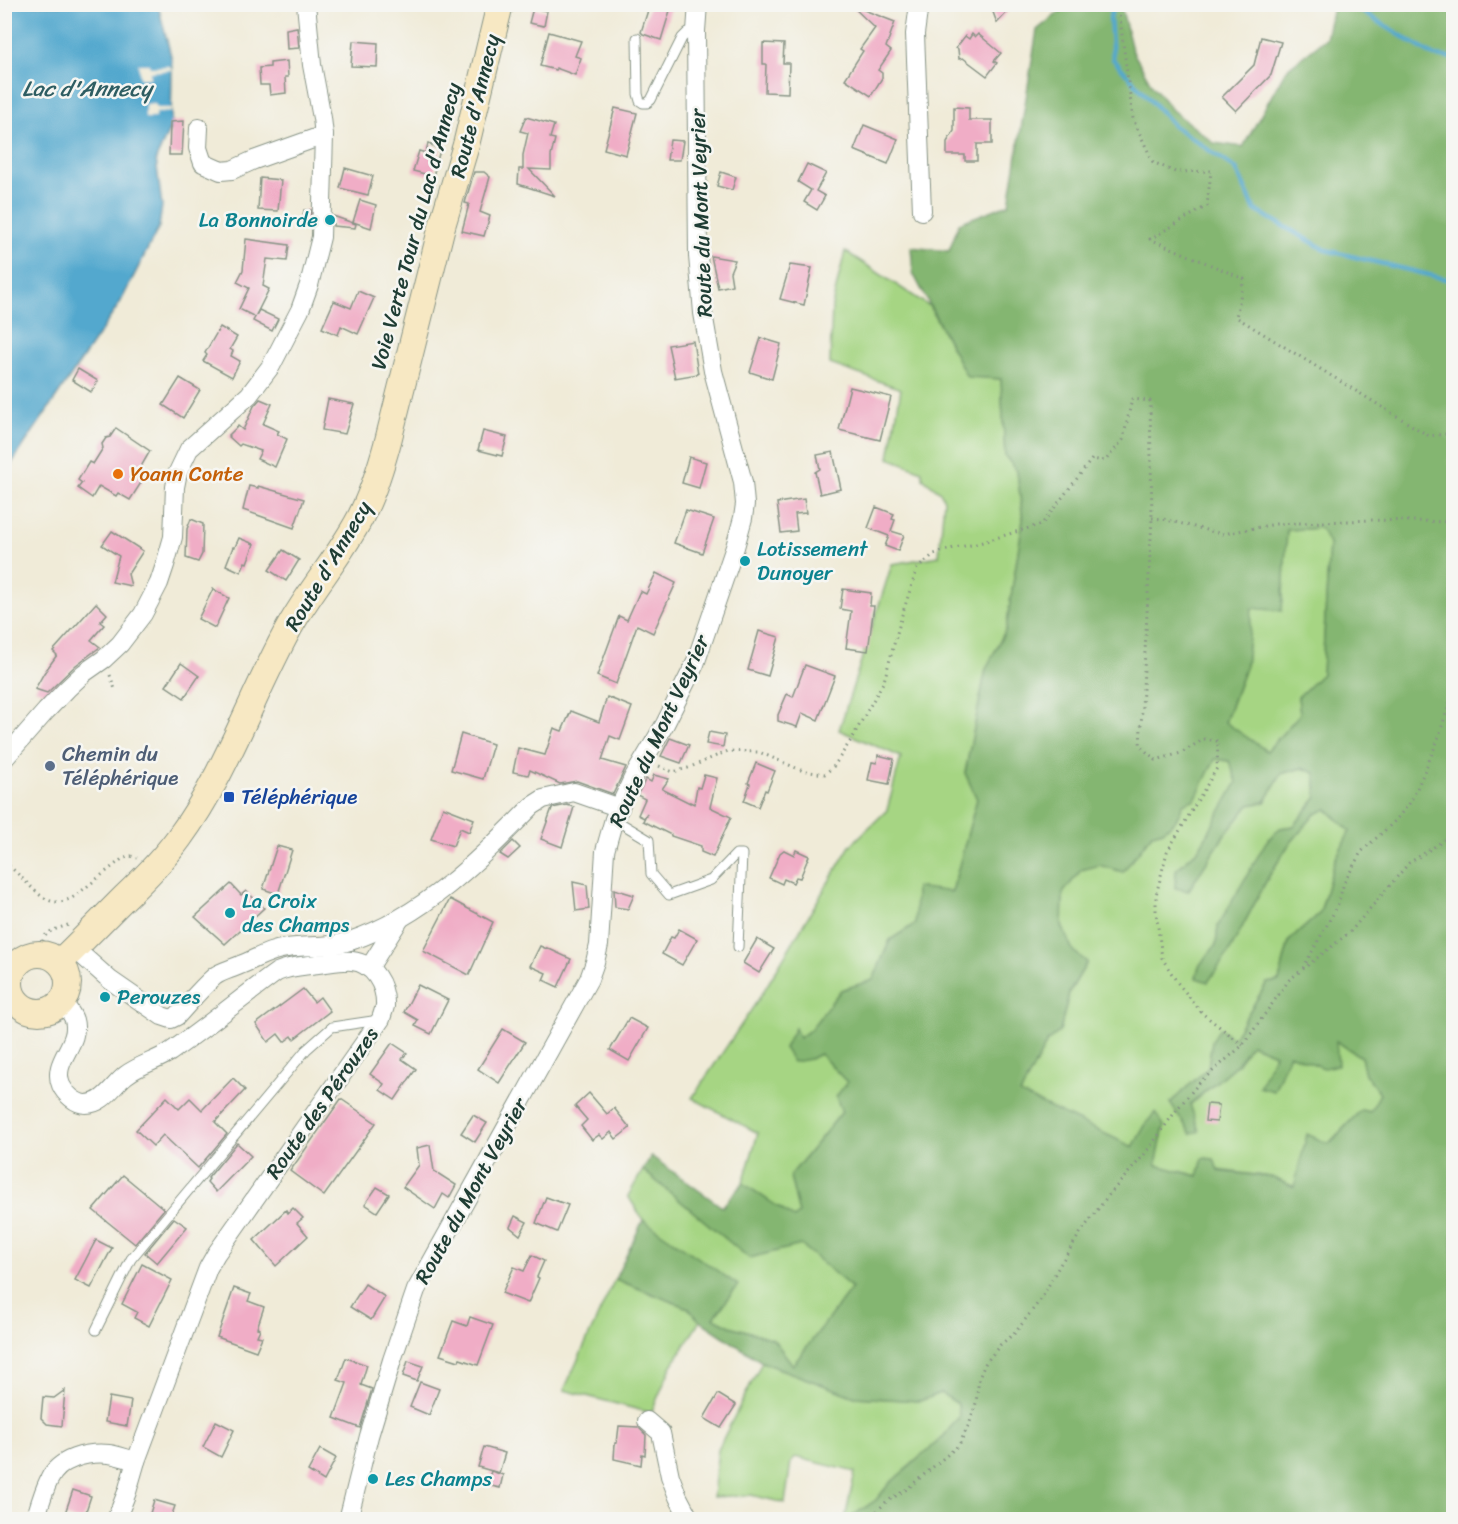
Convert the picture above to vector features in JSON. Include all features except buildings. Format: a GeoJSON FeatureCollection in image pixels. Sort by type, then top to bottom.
{"type":"FeatureCollection","features":[{"type":"Feature","properties":{"kind":"main road","name":"Route d'Annecy"},"geometry":{"type":"LineString","coordinates":[[61,947],[150,872],[189,824],[218,774],[290,626],[361,516],[378,475],[388,441],[442,226],[467,141],[500,4]]}},
{"type":"Feature","properties":{"kind":"main road"},"geometry":{"type":"LineString","coordinates":[[61,947],[68,979],[67,992],[55,1008],[42,1012],[32,1011],[10,984],[28,956],[61,947]]}},
{"type":"Feature","properties":{"kind":"street"},"geometry":{"type":"LineString","coordinates":[[4,759],[67,689],[120,644],[143,614],[159,583],[173,537],[175,487],[178,472],[189,449],[249,395],[271,366],[300,310],[321,237],[324,135],[312,65],[306,4]]}},
{"type":"Feature","properties":{"kind":"street","name":"Route du Mont Veyrier"},"geometry":{"type":"LineString","coordinates":[[348,1520],[369,1436],[416,1290],[589,979],[599,945],[605,851],[617,814],[633,778],[665,724],[696,664],[741,531],[744,504],[743,482],[713,371],[703,312],[698,256],[696,31],[698,4]]}},
{"type":"Feature","properties":{"kind":"street"},"geometry":{"type":"LineString","coordinates":[[919,4],[915,34],[922,211]]}},
{"type":"Feature","properties":{"kind":"street"},"geometry":{"type":"LineString","coordinates":[[200,128],[198,148],[203,164],[221,171],[231,170],[324,135]]}},
{"type":"Feature","properties":{"kind":"street"},"geometry":{"type":"LineString","coordinates":[[61,947],[162,1017],[171,1019],[177,1016],[217,975],[263,954],[285,948],[339,944],[364,936],[400,919],[465,872],[537,802],[543,799],[574,792],[617,814]]}},
{"type":"Feature","properties":{"kind":"street"},"geometry":{"type":"LineString","coordinates":[[62,1001],[73,1016],[75,1029],[60,1066],[59,1077],[67,1094],[85,1104],[101,1099],[124,1077],[170,1052],[277,972],[287,967],[351,961],[369,968],[400,919]]}},
{"type":"Feature","properties":{"kind":"street","name":"Route des Pérouzes"},"geometry":{"type":"LineString","coordinates":[[116,1520],[208,1268],[381,1019],[385,1007],[384,996],[380,983],[369,968]]}},
{"type":"Feature","properties":{"kind":"street"},"geometry":{"type":"LineString","coordinates":[[647,1421],[661,1433],[670,1476],[690,1520]]}},
{"type":"Feature","properties":{"kind":"street"},"geometry":{"type":"LineString","coordinates":[[35,1520],[49,1479],[58,1467],[72,1458],[109,1454],[136,1461]]}},
{"type":"Feature","properties":{"kind":"lane"},"geometry":{"type":"LineString","coordinates":[[638,38],[638,94],[640,101],[647,103],[651,100],[682,38],[688,32],[696,31]]}},
{"type":"Feature","properties":{"kind":"lane"},"geometry":{"type":"LineString","coordinates":[[617,814],[650,840],[651,874],[669,895],[711,880],[736,854],[742,854],[738,947]]}},
{"type":"Feature","properties":{"kind":"lane"},"geometry":{"type":"LineString","coordinates":[[96,1330],[131,1259],[306,1050],[332,1028],[381,1019]]}},
{"type":"Feature","properties":{"kind":"path"},"geometry":{"type":"LineString","coordinates":[[1118,4],[1133,119],[1153,162],[1175,172],[1211,171],[1207,206],[1149,239],[1244,279],[1236,317],[1430,436],[1454,433]]}},
{"type":"Feature","properties":{"kind":"path"},"geometry":{"type":"LineString","coordinates":[[642,763],[660,766],[673,772],[728,751],[759,752],[803,771],[825,774],[834,766],[851,740],[884,681],[917,569],[934,554],[1042,524],[1092,459],[1105,462],[1123,441],[1132,399],[1150,401],[1152,518],[1140,746],[1156,760],[1180,753],[1204,739],[1218,741],[1216,768],[1167,852],[1156,895],[1162,958],[1203,1014],[1243,1045]]}},
{"type":"Feature","properties":{"kind":"path"},"geometry":{"type":"LineString","coordinates":[[1152,518],[1222,534],[1276,524],[1371,520],[1454,522]]}},
{"type":"Feature","properties":{"kind":"path"},"geometry":{"type":"LineString","coordinates":[[1302,969],[1337,907],[1344,883],[1361,852],[1395,821],[1413,798],[1437,742],[1454,688]]}},
{"type":"Feature","properties":{"kind":"path"},"geometry":{"type":"LineString","coordinates":[[868,1520],[886,1502],[907,1489],[958,1445],[973,1413],[979,1378],[985,1364],[1000,1345],[1015,1333],[1041,1299],[1081,1232],[1200,1082],[1243,1045],[1289,980],[1350,932],[1409,863],[1443,842],[1454,831]]}},
{"type":"Feature","properties":{"kind":"path"},"geometry":{"type":"LineString","coordinates":[[4,862],[41,897],[58,902],[75,896],[122,859],[131,856],[139,859]]}},
{"type":"Feature","properties":{"kind":"path"},"geometry":{"type":"LineString","coordinates":[[51,931],[61,947],[41,943],[45,935],[51,931]]}},
{"type":"Feature","properties":{"kind":"green space"},"geometry":{"type":"Polygon","coordinates":[[[1068,5],[1107,5],[1122,10],[1132,50],[1152,85],[1172,110],[1214,143],[1243,147],[1286,70],[1326,38],[1333,7],[1326,5],[1453,5],[1453,1519],[848,1519],[876,1500],[889,1484],[943,1437],[959,1417],[958,1404],[941,1393],[920,1401],[855,1397],[762,1362],[700,1321],[688,1308],[615,1279],[643,1220],[738,1285],[714,1318],[730,1326],[773,1339],[793,1365],[852,1288],[801,1245],[749,1258],[643,1170],[651,1156],[722,1207],[743,1183],[794,1218],[799,1214],[790,1176],[842,1112],[836,1097],[847,1082],[820,1054],[810,1059],[793,1062],[784,1048],[795,1028],[799,1038],[810,1030],[841,990],[873,980],[890,940],[915,924],[916,887],[952,892],[977,799],[965,773],[986,669],[1006,629],[1023,520],[1017,471],[1005,456],[1001,379],[967,377],[913,273],[911,247],[949,251],[959,223],[1009,204],[1037,30],[1068,5]],[[1320,528],[1287,530],[1282,611],[1252,608],[1246,665],[1225,722],[1267,751],[1300,714],[1298,697],[1322,674],[1329,544],[1320,528]],[[1215,759],[1195,799],[1183,804],[1176,820],[1163,831],[1152,834],[1123,872],[1099,865],[1081,870],[1063,893],[1062,926],[1073,951],[1087,962],[1069,993],[1060,1031],[1047,1042],[1020,1094],[1133,1147],[1147,1122],[1156,1112],[1164,1126],[1156,1165],[1198,1176],[1203,1158],[1214,1159],[1218,1171],[1271,1177],[1294,1187],[1307,1134],[1329,1144],[1361,1110],[1370,1112],[1380,1094],[1365,1074],[1361,1057],[1336,1041],[1338,1065],[1324,1068],[1289,1054],[1274,1091],[1259,1087],[1275,1054],[1251,1044],[1237,1064],[1190,1104],[1199,1131],[1191,1134],[1170,1103],[1208,1068],[1212,1041],[1220,1028],[1233,1038],[1267,983],[1279,981],[1289,941],[1320,913],[1335,860],[1350,831],[1327,809],[1315,814],[1288,846],[1269,876],[1229,952],[1208,982],[1196,978],[1199,966],[1216,945],[1218,926],[1266,842],[1280,828],[1294,826],[1317,797],[1315,773],[1302,768],[1281,774],[1265,802],[1249,805],[1224,836],[1188,891],[1175,888],[1176,870],[1199,849],[1237,782],[1229,761],[1215,759]]]}},
{"type":"Feature","properties":{"kind":"green space"},"geometry":{"type":"Polygon","coordinates":[[[845,251],[929,306],[967,376],[1001,379],[1005,456],[1017,471],[1023,520],[1006,629],[986,669],[965,773],[977,799],[952,892],[915,924],[890,940],[873,980],[841,990],[810,1030],[798,1038],[795,1029],[784,1048],[810,1059],[820,1054],[847,1082],[842,1112],[790,1176],[799,1214],[794,1218],[743,1183],[758,1133],[692,1098],[762,994],[850,846],[887,810],[901,757],[839,730],[892,564],[939,556],[944,500],[940,492],[923,478],[922,471],[889,458],[901,389],[830,364],[832,306],[845,251]]]}},
{"type":"Feature","properties":{"kind":"green space"},"geometry":{"type":"Polygon","coordinates":[[[1320,528],[1329,544],[1322,674],[1298,697],[1300,714],[1267,751],[1225,723],[1246,665],[1252,607],[1282,610],[1287,530],[1320,528]]]}},
{"type":"Feature","properties":{"kind":"green space"},"geometry":{"type":"Polygon","coordinates":[[[1215,759],[1229,761],[1238,782],[1199,849],[1176,870],[1188,891],[1224,836],[1249,805],[1265,802],[1281,774],[1302,768],[1315,773],[1317,797],[1294,826],[1280,828],[1218,926],[1216,945],[1199,966],[1196,977],[1208,981],[1229,952],[1269,876],[1288,846],[1315,814],[1326,809],[1350,831],[1335,860],[1320,913],[1289,941],[1279,981],[1267,983],[1233,1038],[1220,1029],[1212,1041],[1208,1068],[1170,1103],[1180,1116],[1198,1131],[1190,1105],[1237,1064],[1251,1044],[1275,1054],[1260,1087],[1289,1054],[1324,1067],[1336,1040],[1361,1057],[1365,1074],[1380,1094],[1370,1112],[1361,1110],[1328,1144],[1295,1187],[1271,1177],[1218,1170],[1213,1159],[1203,1158],[1199,1176],[1155,1165],[1164,1126],[1147,1122],[1133,1147],[1020,1094],[1047,1042],[1060,1031],[1069,993],[1087,963],[1073,951],[1062,926],[1063,893],[1081,870],[1099,865],[1123,872],[1152,834],[1163,831],[1176,820],[1183,804],[1195,799],[1215,759]]]}},
{"type":"Feature","properties":{"kind":"green space"},"geometry":{"type":"Polygon","coordinates":[[[643,1170],[749,1258],[801,1245],[852,1288],[793,1366],[773,1339],[730,1326],[714,1318],[737,1285],[643,1220],[628,1196],[643,1170]]]}},
{"type":"Feature","properties":{"kind":"green space"},"geometry":{"type":"Polygon","coordinates":[[[615,1279],[688,1308],[700,1321],[671,1367],[651,1413],[564,1390],[615,1279]]]}},
{"type":"Feature","properties":{"kind":"green space"},"geometry":{"type":"Polygon","coordinates":[[[762,1362],[855,1397],[920,1401],[941,1393],[958,1404],[959,1417],[943,1437],[889,1484],[876,1500],[848,1519],[845,1519],[855,1472],[795,1457],[791,1462],[785,1503],[751,1495],[713,1497],[718,1449],[762,1362]]]}},
{"type":"Feature","properties":{"kind":"water","name":"Lac d'Annecy"},"geometry":{"type":"Polygon","coordinates":[[[5,5],[158,5],[171,56],[172,70],[171,126],[156,159],[162,206],[159,227],[120,303],[5,473],[5,5]]]}},
{"type":"Feature","properties":{"kind":"pier"},"geometry":{"type":"Polygon","coordinates":[[[138,64],[149,64],[150,67],[170,66],[172,70],[150,72],[150,78],[140,78],[138,64]]]}},
{"type":"Feature","properties":{"kind":"pier"},"geometry":{"type":"Polygon","coordinates":[[[145,104],[155,104],[157,108],[171,108],[171,112],[156,113],[155,118],[145,118],[145,104]]]}},
{"type":"Feature","properties":{"kind":"waterway"},"geometry":{"type":"LineString","coordinates":[[1115,4],[1110,17],[1113,59],[1173,125],[1236,169],[1255,210],[1326,250],[1454,281]]}},
{"type":"Feature","properties":{"kind":"waterway"},"geometry":{"type":"LineString","coordinates":[[1344,4],[1358,9],[1434,56],[1454,58]]}},
{"type":"Feature","properties":{"kind":"place","name":"La Bonnoirde"},"geometry":{"type":"Point","coordinates":[330,220]}},
{"type":"Feature","properties":{"kind":"place","name":"Yoann Conte"},"geometry":{"type":"Point","coordinates":[118,474]}},
{"type":"Feature","properties":{"kind":"place","name":"Lotissement Dunoyer"},"geometry":{"type":"Point","coordinates":[745,561]}},
{"type":"Feature","properties":{"kind":"place","name":"Chemin du Téléphérique"},"geometry":{"type":"Point","coordinates":[50,766]}},
{"type":"Feature","properties":{"kind":"place","name":"Téléphérique"},"geometry":{"type":"Point","coordinates":[229,797]}},
{"type":"Feature","properties":{"kind":"place","name":"La Croix des Champs"},"geometry":{"type":"Point","coordinates":[230,913]}},
{"type":"Feature","properties":{"kind":"place","name":"Perouzes"},"geometry":{"type":"Point","coordinates":[105,997]}},
{"type":"Feature","properties":{"kind":"place","name":"Les Champs"},"geometry":{"type":"Point","coordinates":[373,1479]}}]}
